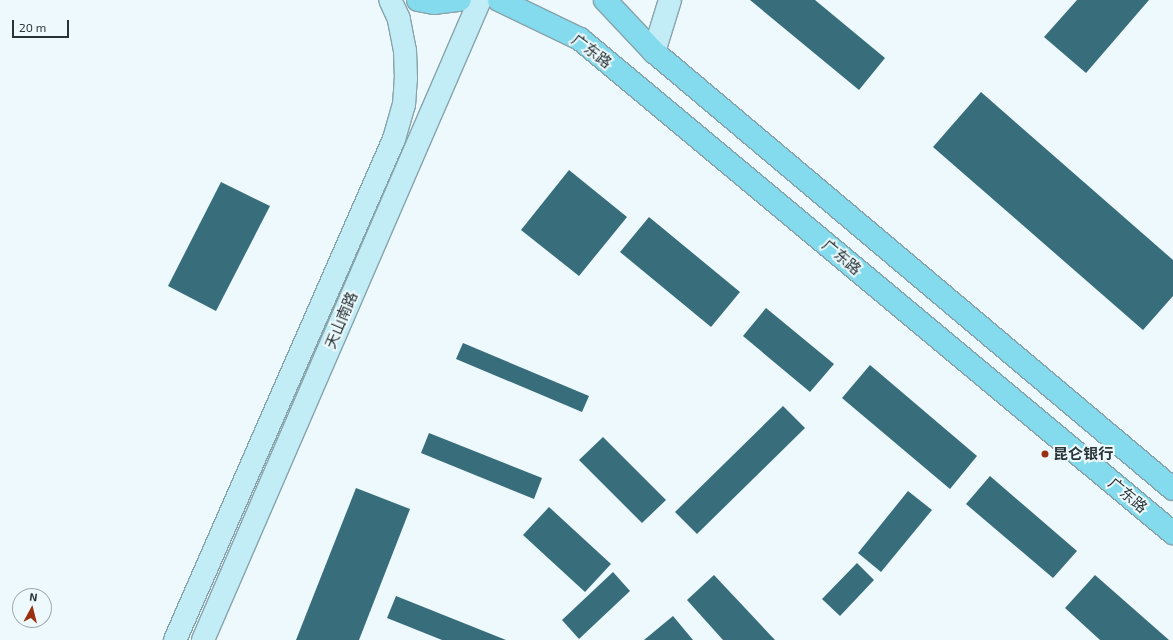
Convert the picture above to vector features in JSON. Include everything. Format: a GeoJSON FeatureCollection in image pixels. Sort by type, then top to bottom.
{"type":"FeatureCollection","features":[{"type":"Feature","properties":{"kind":"main road"},"geometry":{"type":"LineString","coordinates":[[175,640],[394,139],[404,105],[406,79],[405,51],[399,19],[390,0]]}},
{"type":"Feature","properties":{"kind":"main road"},"geometry":{"type":"LineString","coordinates":[[418,0],[434,3],[460,0]]}},
{"type":"Feature","properties":{"kind":"main road","name":"天山南路"},"geometry":{"type":"LineString","coordinates":[[203,640],[480,0]]}},
{"type":"Feature","properties":{"kind":"main road","name":"广东路"},"geometry":{"type":"LineString","coordinates":[[499,0],[580,39],[1173,533]]}},
{"type":"Feature","properties":{"kind":"main road"},"geometry":{"type":"LineString","coordinates":[[605,0],[654,52],[1173,489]]}},
{"type":"Feature","properties":{"kind":"main road"},"geometry":{"type":"LineString","coordinates":[[654,52],[670,0]]}},
{"type":"Feature","properties":{"kind":"building"},"geometry":{"type":"Polygon","coordinates":[[[750,0],[815,0],[885,58],[859,90],[750,0]]]}},
{"type":"Feature","properties":{"kind":"building"},"geometry":{"type":"Polygon","coordinates":[[[1077,0],[1149,0],[1086,73],[1044,37],[1077,0]]]}},
{"type":"Feature","properties":{"kind":"building"},"geometry":{"type":"Polygon","coordinates":[[[981,92],[1173,260],[1173,296],[1143,330],[933,147],[981,92]]]}},
{"type":"Feature","properties":{"kind":"building"},"geometry":{"type":"Polygon","coordinates":[[[569,170],[627,217],[579,276],[521,230],[569,170]]]}},
{"type":"Feature","properties":{"kind":"building"},"geometry":{"type":"Polygon","coordinates":[[[221,182],[270,206],[216,311],[168,286],[221,182]]]}},
{"type":"Feature","properties":{"kind":"building"},"geometry":{"type":"Polygon","coordinates":[[[649,217],[740,292],[711,327],[620,252],[649,217]]]}},
{"type":"Feature","properties":{"kind":"building"},"geometry":{"type":"Polygon","coordinates":[[[766,308],[834,364],[810,392],[743,336],[766,308]]]}},
{"type":"Feature","properties":{"kind":"building"},"geometry":{"type":"Polygon","coordinates":[[[463,343],[589,396],[582,412],[456,359],[463,343]]]}},
{"type":"Feature","properties":{"kind":"building"},"geometry":{"type":"Polygon","coordinates":[[[870,365],[977,456],[950,489],[842,398],[870,365]]]}},
{"type":"Feature","properties":{"kind":"building"},"geometry":{"type":"Polygon","coordinates":[[[783,406],[805,428],[697,534],[675,512],[783,406]]]}},
{"type":"Feature","properties":{"kind":"building"},"geometry":{"type":"Polygon","coordinates":[[[429,433],[542,478],[534,499],[421,453],[429,433]]]}},
{"type":"Feature","properties":{"kind":"building"},"geometry":{"type":"Polygon","coordinates":[[[603,437],[666,500],[642,523],[579,460],[603,437]]]}},
{"type":"Feature","properties":{"kind":"building"},"geometry":{"type":"Polygon","coordinates":[[[990,476],[1077,551],[1053,578],[966,504],[990,476]]]}},
{"type":"Feature","properties":{"kind":"building"},"geometry":{"type":"Polygon","coordinates":[[[356,488],[410,509],[359,640],[296,640],[356,488]]]}},
{"type":"Feature","properties":{"kind":"building"},"geometry":{"type":"Polygon","coordinates":[[[908,491],[932,510],[881,572],[858,553],[908,491]]]}},
{"type":"Feature","properties":{"kind":"building"},"geometry":{"type":"Polygon","coordinates":[[[549,507],[611,564],[585,592],[523,535],[549,507]]]}},
{"type":"Feature","properties":{"kind":"building"},"geometry":{"type":"Polygon","coordinates":[[[857,563],[874,580],[840,616],[822,599],[857,563]]]}},
{"type":"Feature","properties":{"kind":"building"},"geometry":{"type":"Polygon","coordinates":[[[613,572],[630,591],[579,639],[562,620],[613,572]]]}},
{"type":"Feature","properties":{"kind":"building"},"geometry":{"type":"Polygon","coordinates":[[[714,575],[775,640],[723,640],[687,600],[714,575]]]}},
{"type":"Feature","properties":{"kind":"building"},"geometry":{"type":"Polygon","coordinates":[[[1095,575],[1169,640],[1100,640],[1065,608],[1095,575]]]}},
{"type":"Feature","properties":{"kind":"building"},"geometry":{"type":"Polygon","coordinates":[[[396,596],[506,640],[442,640],[387,618],[396,596]]]}},
{"type":"Feature","properties":{"kind":"building"},"geometry":{"type":"Polygon","coordinates":[[[673,616],[693,640],[644,640],[673,616]]]}},
{"type":"Feature","properties":{"kind":"place","name":"昆仑银行"},"geometry":{"type":"Point","coordinates":[1045,454]}}]}
